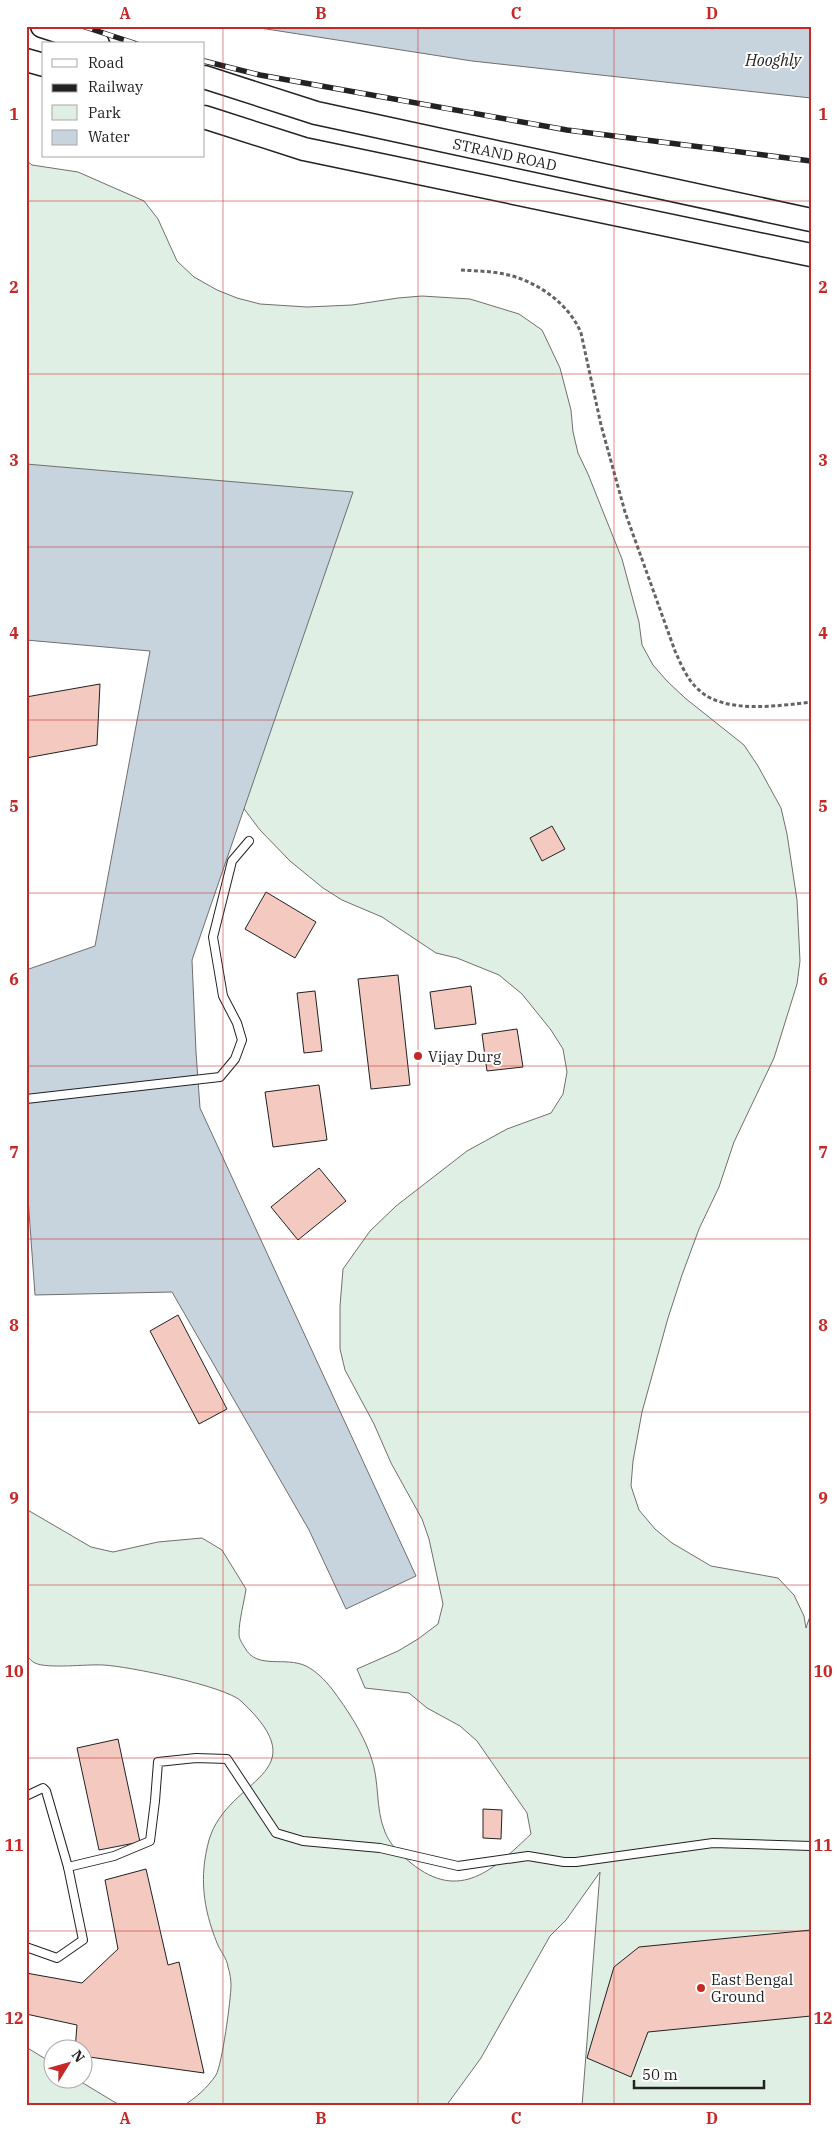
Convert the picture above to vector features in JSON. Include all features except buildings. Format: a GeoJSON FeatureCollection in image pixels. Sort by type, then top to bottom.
{"type":"FeatureCollection","features":[{"type":"Feature","properties":{"kind":"main road"},"geometry":{"type":"LineString","coordinates":[[42,26],[92,42]]}},
{"type":"Feature","properties":{"kind":"main road"},"geometry":{"type":"LineString","coordinates":[[26,60],[42,64]]}},
{"type":"Feature","properties":{"kind":"main road","name":"STRAND ROAD"},"geometry":{"type":"LineString","coordinates":[[205,77],[316,113],[811,220]]}},
{"type":"Feature","properties":{"kind":"main road"},"geometry":{"type":"LineString","coordinates":[[304,149],[316,113]]}},
{"type":"Feature","properties":{"kind":"main road"},"geometry":{"type":"LineString","coordinates":[[205,117],[304,149],[811,255]]}},
{"type":"Feature","properties":{"kind":"lane"},"geometry":{"type":"LineString","coordinates":[[26,1099],[220,1077],[235,1059],[242,1040],[237,1023],[222,996],[213,937],[232,860],[250,841]]}},
{"type":"Feature","properties":{"kind":"lane"},"geometry":{"type":"LineString","coordinates":[[68,1867],[114,1856],[150,1841],[158,1762],[196,1758],[227,1759],[276,1833],[303,1841],[380,1848],[458,1866],[528,1856],[576,1862],[713,1843],[811,1846]]}},
{"type":"Feature","properties":{"kind":"lane"},"geometry":{"type":"LineString","coordinates":[[26,1796],[43,1788],[46,1792],[68,1867],[83,1940],[57,1958],[26,1947]]}},
{"type":"Feature","properties":{"kind":"path"},"geometry":{"type":"LineString","coordinates":[[461,270],[504,274],[527,282],[552,296],[576,321],[581,333],[601,425],[625,512],[675,651],[684,671],[697,689],[711,699],[729,705],[784,705],[811,702]]}},
{"type":"Feature","properties":{"kind":"green space"},"geometry":{"type":"Polygon","coordinates":[[[26,160],[32,165],[78,172],[144,201],[158,219],[177,261],[194,277],[217,290],[237,298],[260,304],[307,307],[352,305],[422,296],[470,299],[519,314],[542,330],[560,368],[571,410],[573,432],[578,453],[622,559],[639,622],[642,645],[653,665],[667,681],[685,698],[744,745],[781,808],[797,900],[800,961],[797,984],[774,1058],[734,1142],[719,1187],[699,1229],[682,1275],[642,1412],[633,1461],[631,1486],[639,1510],[655,1529],[672,1543],[711,1566],[778,1578],[794,1595],[804,1616],[806,1628],[811,1613],[811,2106],[582,2106],[600,1872],[566,1920],[550,1936],[481,2058],[446,2106],[183,2106],[201,2092],[216,2075],[223,2046],[231,1992],[231,1979],[227,1964],[212,1930],[204,1892],[204,1867],[209,1840],[219,1819],[233,1802],[262,1775],[271,1761],[272,1745],[263,1726],[241,1701],[216,1689],[197,1683],[115,1666],[48,1666],[31,1660],[26,1655],[26,1509],[91,1547],[113,1552],[158,1542],[202,1538],[222,1550],[246,1589],[239,1629],[242,1643],[250,1655],[257,1659],[298,1663],[306,1666],[320,1676],[332,1689],[354,1722],[368,1748],[376,1776],[382,1823],[387,1837],[403,1857],[429,1875],[445,1880],[461,1881],[476,1877],[504,1859],[531,1834],[527,1813],[477,1741],[460,1726],[427,1708],[409,1693],[365,1688],[357,1669],[398,1651],[438,1624],[443,1604],[429,1539],[422,1519],[391,1463],[374,1424],[345,1370],[340,1349],[340,1306],[343,1269],[370,1231],[396,1206],[467,1151],[507,1129],[551,1113],[563,1094],[567,1072],[563,1049],[551,1030],[522,994],[499,975],[457,958],[436,953],[382,917],[342,900],[323,888],[290,861],[260,830],[220,777],[199,667],[26,584],[26,160]]]}},
{"type":"Feature","properties":{"kind":"green space"},"geometry":{"type":"Polygon","coordinates":[[[26,2047],[42,2057],[42,2090],[92,2090],[92,2088],[116,2103],[127,2106],[26,2106],[26,2047]]]}},
{"type":"Feature","properties":{"kind":"water","name":"Hooghly"},"geometry":{"type":"Polygon","coordinates":[[[247,26],[811,26],[811,98],[472,61],[247,26]]]}},
{"type":"Feature","properties":{"kind":"water"},"geometry":{"type":"Polygon","coordinates":[[[26,464],[353,492],[192,960],[200,1108],[416,1576],[346,1609],[309,1530],[172,1292],[35,1295],[26,1170],[26,970],[95,946],[150,651],[26,640],[26,464]]]}},
{"type":"Feature","properties":{"kind":"railway"},"geometry":{"type":"LineString","coordinates":[[82,26],[131,42]]}},
{"type":"Feature","properties":{"kind":"railway"},"geometry":{"type":"LineString","coordinates":[[205,61],[260,75],[567,130],[811,161]]}},
{"type":"Feature","properties":{"kind":"place","name":"Vijay Durg"},"geometry":{"type":"Point","coordinates":[418,1056]}},
{"type":"Feature","properties":{"kind":"place","name":"East Bengal Ground"},"geometry":{"type":"Point","coordinates":[701,1988]}}]}
